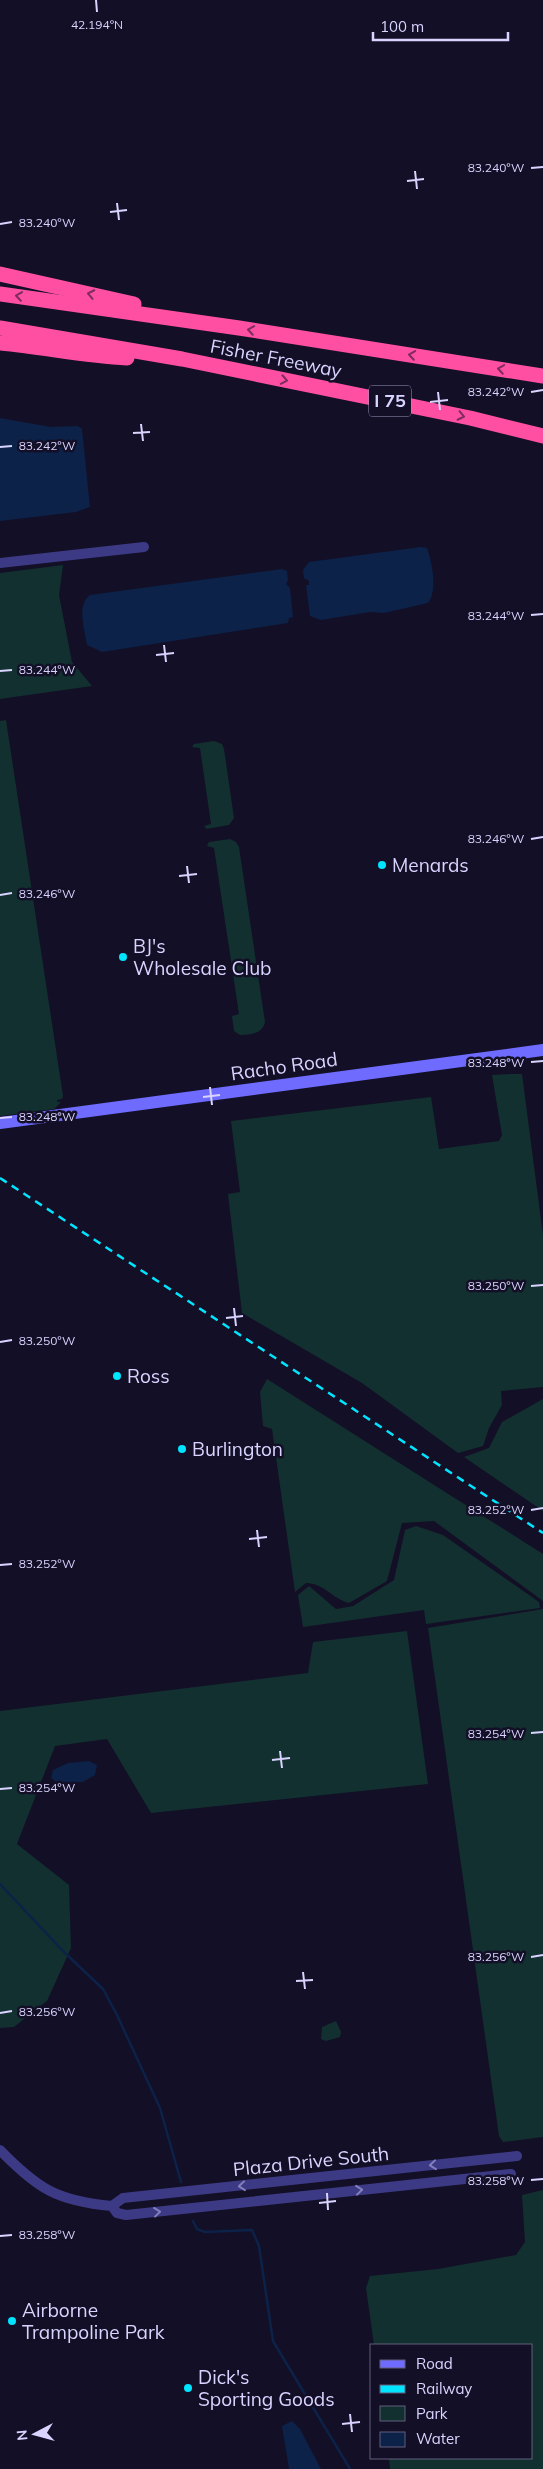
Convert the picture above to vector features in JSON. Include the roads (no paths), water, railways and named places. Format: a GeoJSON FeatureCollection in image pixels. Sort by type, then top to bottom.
{"type":"FeatureCollection","features":[{"type":"Feature","properties":{"kind":"highway"},"geometry":{"type":"LineString","coordinates":[[0,274],[162,309],[206,323]]}},
{"type":"Feature","properties":{"kind":"highway","name":"Fisher Freeway"},"geometry":{"type":"LineString","coordinates":[[0,294],[206,323],[543,376]]}},
{"type":"Feature","properties":{"kind":"highway","name":"Fisher Freeway"},"geometry":{"type":"LineString","coordinates":[[0,328],[182,359],[461,416],[543,436]]}},
{"type":"Feature","properties":{"kind":"highway"},"geometry":{"type":"LineString","coordinates":[[0,343],[52,348],[104,357],[182,359]]}},
{"type":"Feature","properties":{"kind":"street"},"geometry":{"type":"LineString","coordinates":[[0,563],[144,547]]}},
{"type":"Feature","properties":{"kind":"street","name":"Racho Road"},"geometry":{"type":"LineString","coordinates":[[0,1123],[543,1050]]}},
{"type":"Feature","properties":{"kind":"street","name":"Plaza Drive South"},"geometry":{"type":"LineString","coordinates":[[0,2150],[23,2174],[50,2192],[78,2202],[112,2206],[123,2198],[517,2156]]}},
{"type":"Feature","properties":{"kind":"street"},"geometry":{"type":"LineString","coordinates":[[482,2160],[484,2177]]}},
{"type":"Feature","properties":{"kind":"street"},"geometry":{"type":"LineString","coordinates":[[416,2167],[417,2184]]}},
{"type":"Feature","properties":{"kind":"street","name":"Plaza Drive South"},"geometry":{"type":"LineString","coordinates":[[112,2206],[117,2213],[126,2215],[510,2174]]}},
{"type":"Feature","properties":{"kind":"street"},"geometry":{"type":"LineString","coordinates":[[291,2180],[293,2197]]}},
{"type":"Feature","properties":{"kind":"water"},"geometry":{"type":"Polygon","coordinates":[[[0,418],[51,427],[78,426],[82,429],[90,507],[76,512],[0,521],[0,418]]]}},
{"type":"Feature","properties":{"kind":"water"},"geometry":{"type":"Polygon","coordinates":[[[421,547],[427,548],[432,568],[433,591],[428,603],[384,613],[370,612],[321,620],[310,616],[306,585],[309,585],[309,581],[304,578],[303,570],[309,562],[421,547]]]}},
{"type":"Feature","properties":{"kind":"water"},"geometry":{"type":"Polygon","coordinates":[[[282,569],[287,571],[288,580],[286,584],[290,588],[293,617],[289,618],[288,623],[102,652],[87,645],[82,612],[83,605],[90,595],[282,569]]]}},
{"type":"Feature","properties":{"kind":"water"},"geometry":{"type":"Polygon","coordinates":[[[89,1761],[97,1765],[95,1775],[83,1782],[56,1782],[51,1778],[53,1770],[68,1763],[89,1761]]]}},
{"type":"Feature","properties":{"kind":"water"},"geometry":{"type":"Polygon","coordinates":[[[292,2421],[300,2429],[321,2469],[289,2469],[282,2426],[292,2421]]]}},
{"type":"Feature","properties":{"kind":"waterway"},"geometry":{"type":"LineString","coordinates":[[0,1884],[64,1952],[103,1989],[160,2108],[181,2182]]}},
{"type":"Feature","properties":{"kind":"waterway"},"geometry":{"type":"LineString","coordinates":[[193,2221],[197,2229],[205,2232],[252,2230],[259,2246],[273,2341],[350,2469]]}},
{"type":"Feature","properties":{"kind":"railway"},"geometry":{"type":"LineString","coordinates":[[0,1178],[543,1533]]}},
{"type":"Feature","properties":{"kind":"place","name":"Menards"},"geometry":{"type":"Point","coordinates":[382,865]}},
{"type":"Feature","properties":{"kind":"place","name":"BJ's Wholesale Club"},"geometry":{"type":"Point","coordinates":[123,957]}},
{"type":"Feature","properties":{"kind":"place","name":"Ross"},"geometry":{"type":"Point","coordinates":[117,1376]}},
{"type":"Feature","properties":{"kind":"place","name":"Burlington"},"geometry":{"type":"Point","coordinates":[182,1449]}},
{"type":"Feature","properties":{"kind":"place","name":"Airborne Trampoline Park"},"geometry":{"type":"Point","coordinates":[12,2321]}},
{"type":"Feature","properties":{"kind":"place","name":"Dick's Sporting Goods"},"geometry":{"type":"Point","coordinates":[188,2388]}}]}
